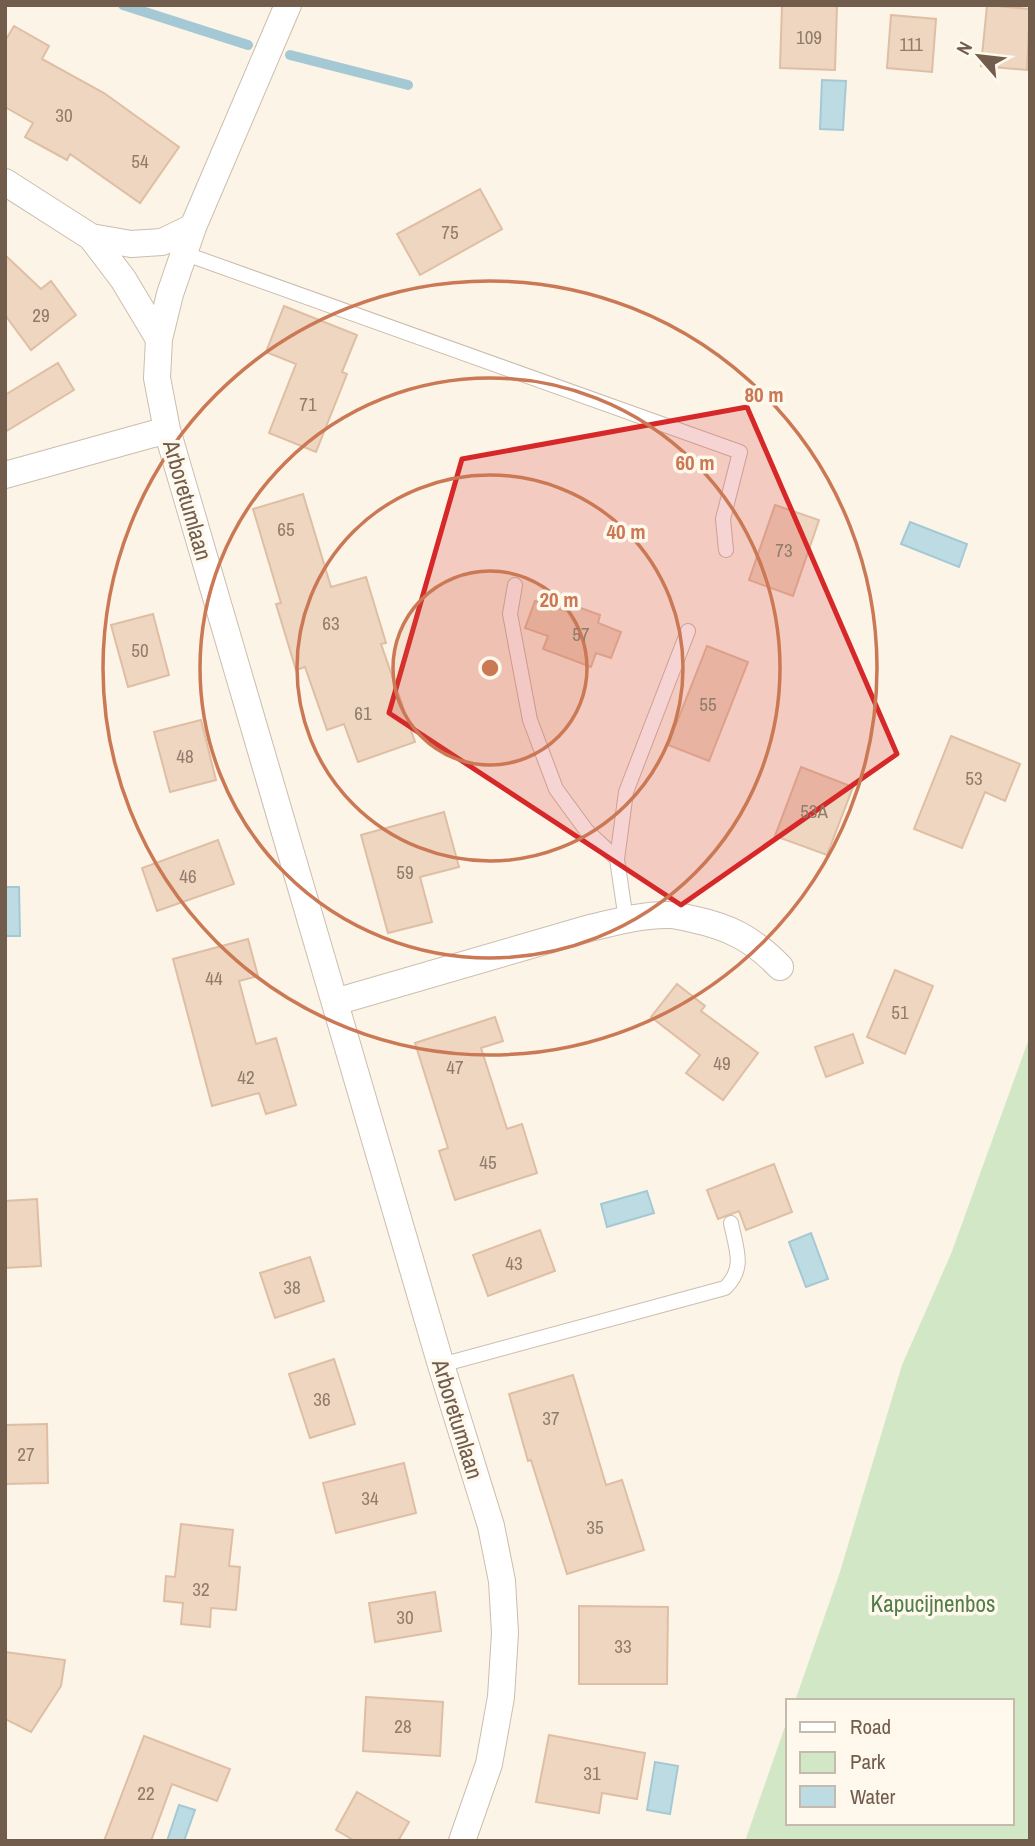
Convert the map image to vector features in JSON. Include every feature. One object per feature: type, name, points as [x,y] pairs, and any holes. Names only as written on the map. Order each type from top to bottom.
[{"type":"street","name":"Arboretumlaan","points":[[288,5],[183,253],[159,339],[157,378],[167,430],[441,1365],[491,1526],[502,1581],[504,1620],[501,1697],[489,1764],[462,1841]]},
{"type":"street","points":[[5,182],[91,237],[123,279],[159,339]]},
{"type":"street","points":[[91,237],[131,244],[162,242],[193,228]]},
{"type":"street","points":[[5,475],[167,430]]},
{"type":"street","points":[[335,1002],[590,928],[626,920],[671,915],[711,923],[740,933],[762,948],[780,967]]},
{"type":"lane","points":[[183,253],[740,452],[723,519],[726,550]]},
{"type":"lane","points":[[515,585],[510,614],[534,732],[556,789],[586,830],[617,859]]},
{"type":"lane","points":[[626,920],[617,859],[626,792],[688,631]]},
{"type":"lane","points":[[441,1365],[725,1288],[736,1278],[739,1264],[731,1223]]},
{"type":"highlighted area","points":[[747,407],[897,754],[681,905],[389,713],[462,459]]},
{"type":"green space","name":"Kapucijnenbos","points":[[1030,1036],[1030,1841],[745,1841],[786,1724],[786,1825],[1014,1825],[1014,1699],[796,1699],[839,1575],[902,1365],[951,1254]]},
{"type":"water","points":[[822,80],[846,81],[843,130],[820,129]]},
{"type":"water","points":[[910,522],[967,544],[959,567],[901,544]]},
{"type":"water","points":[[5,887],[19,887],[20,936],[5,936]]},
{"type":"water","points":[[647,1191],[654,1213],[607,1227],[601,1204]]},
{"type":"water","points":[[811,1233],[828,1279],[806,1287],[789,1242]]},
{"type":"water","points":[[655,1762],[678,1766],[670,1814],[647,1810]]},
{"type":"water","points":[[179,1805],[195,1810],[184,1841],[167,1841]]},
{"type":"building","points":[[782,5],[837,5],[835,70],[780,68]]},
{"type":"building","points":[[987,5],[1030,9],[1027,70],[981,66]]},
{"type":"building","points":[[891,15],[936,19],[932,72],[887,68]]},
{"type":"building","points":[[14,26],[49,46],[42,59],[104,93],[179,147],[140,203],[70,154],[67,160],[25,137],[33,123],[5,107],[5,41]]},
{"type":"building","points":[[480,189],[502,229],[420,275],[397,234]]},
{"type":"building","points":[[5,255],[41,289],[51,281],[76,315],[31,350],[5,315]]},
{"type":"building","points":[[284,306],[357,335],[342,372],[347,374],[316,452],[269,433],[296,364],[266,352]]},
{"type":"building","points":[[58,363],[74,390],[5,432],[5,395]]},
{"type":"building","points":[[303,494],[331,587],[366,577],[386,643],[381,644],[415,742],[358,762],[344,724],[327,730],[305,667],[296,670],[276,604],[281,603],[253,509]]},
{"type":"building","points":[[775,505],[819,520],[793,596],[749,580]]},
{"type":"building","points":[[535,601],[565,611],[567,603],[600,615],[598,623],[621,632],[611,658],[596,653],[591,667],[543,649],[548,636],[525,628]]},
{"type":"building","points":[[153,614],[169,675],[128,687],[111,625]]},
{"type":"building","points":[[707,646],[748,662],[709,761],[668,745]]},
{"type":"building","points":[[201,720],[216,780],[170,792],[154,732]]},
{"type":"building","points":[[951,736],[1020,764],[1005,801],[985,792],[962,848],[914,829]]},
{"type":"building","points":[[801,767],[853,787],[827,855],[775,836]]},
{"type":"building","points":[[444,812],[459,867],[420,877],[432,922],[388,933],[361,835]]},
{"type":"building","points":[[218,840],[234,884],[157,911],[142,868]]},
{"type":"building","points":[[248,939],[258,976],[239,981],[256,1044],[276,1038],[296,1105],[266,1114],[259,1093],[212,1106],[173,959]]},
{"type":"building","points":[[895,970],[933,986],[905,1054],[867,1037]]},
{"type":"building","points":[[677,984],[705,1006],[701,1011],[758,1053],[723,1100],[686,1073],[700,1055],[651,1017]]},
{"type":"building","points":[[495,1017],[503,1041],[481,1048],[507,1129],[522,1124],[537,1173],[455,1200],[439,1151],[448,1148],[415,1043]]},
{"type":"building","points":[[853,1034],[863,1063],[826,1077],[815,1047]]},
{"type":"building","points":[[774,1164],[792,1212],[746,1230],[739,1211],[718,1219],[707,1190]]},
{"type":"building","points":[[37,1199],[41,1266],[5,1268],[5,1201]]},
{"type":"building","points":[[540,1230],[555,1271],[488,1296],[473,1255]]},
{"type":"building","points":[[310,1257],[324,1301],[275,1318],[260,1273]]},
{"type":"building","points":[[334,1359],[355,1424],[310,1438],[289,1374]]},
{"type":"building","points":[[573,1375],[606,1485],[622,1480],[644,1550],[567,1574],[531,1460],[528,1461],[509,1394]]},
{"type":"building","points":[[47,1424],[48,1483],[5,1484],[5,1425]]},
{"type":"building","points":[[404,1463],[416,1513],[336,1533],[323,1483]]},
{"type":"building","points":[[181,1524],[233,1530],[229,1566],[240,1567],[236,1610],[211,1608],[210,1627],[181,1624],[183,1603],[164,1601],[166,1576],[175,1577]]},
{"type":"building","points":[[435,1592],[441,1631],[375,1642],[369,1603]]},
{"type":"building","points":[[579,1606],[668,1607],[667,1684],[579,1684]]},
{"type":"building","points":[[5,1652],[65,1660],[61,1686],[31,1732],[5,1719]]},
{"type":"building","points":[[366,1697],[443,1702],[440,1756],[363,1751]]},
{"type":"building","points":[[549,1735],[645,1753],[637,1799],[602,1793],[599,1813],[536,1802]]},
{"type":"building","points":[[144,1736],[230,1769],[217,1801],[172,1784],[151,1841],[104,1841]]},
{"type":"building","points":[[357,1792],[409,1822],[398,1841],[355,1841],[336,1830]]},
{"type":"waterway","points":[[123,5],[248,45]]},
{"type":"waterway","points":[[290,55],[408,85]]}]
